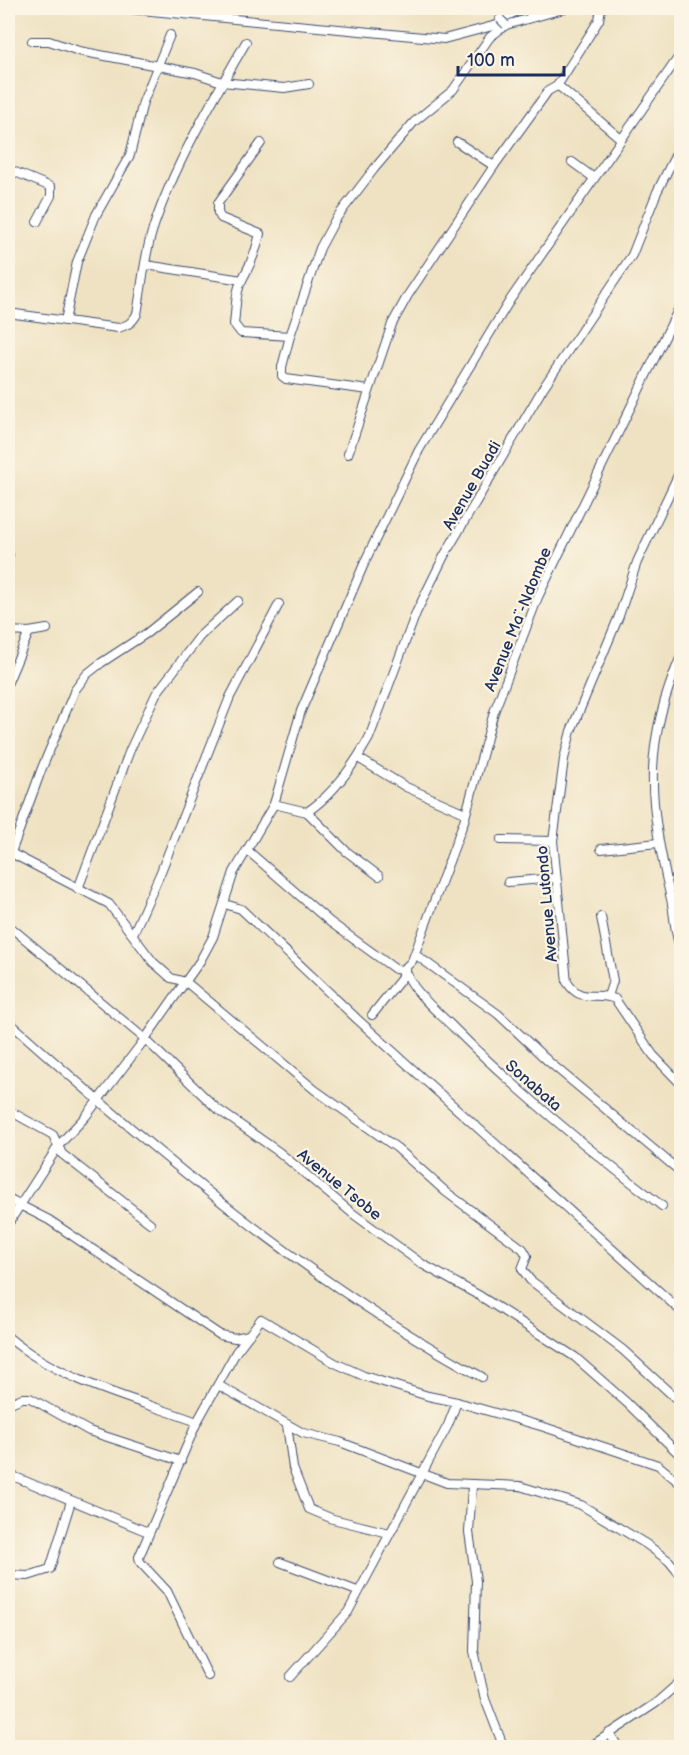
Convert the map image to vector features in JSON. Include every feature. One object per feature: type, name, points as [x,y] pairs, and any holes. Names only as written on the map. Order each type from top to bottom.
[{"type":"street","points":[[120,8],[444,39],[494,27],[545,8]]},
{"type":"street","points":[[369,390],[286,379],[281,372],[290,336],[320,248],[335,220],[414,122],[453,90],[485,42],[503,22],[524,8]]},
{"type":"street","points":[[503,22],[567,8]]},
{"type":"street","points":[[348,454],[397,314],[494,166],[548,91],[557,86],[599,20],[601,8]]},
{"type":"street","points":[[65,321],[77,262],[96,215],[130,155],[143,102],[170,35]]},
{"type":"street","points":[[32,41],[49,41],[79,51],[195,72],[222,82],[284,88],[309,84]]},
{"type":"street","points":[[8,313],[118,328],[129,325],[137,314],[152,233],[164,203],[222,82],[246,42]]},
{"type":"street","points":[[8,1224],[59,1145],[145,1039],[186,981],[213,937],[234,872],[274,804],[301,711],[367,557],[419,450],[510,300],[681,52]]},
{"type":"street","points":[[557,86],[621,139]]},
{"type":"street","points":[[457,141],[494,166]]},
{"type":"street","name":"Avenue Buadi","points":[[307,812],[324,799],[358,758],[369,738],[416,613],[444,556],[543,388],[632,255],[681,142]]},
{"type":"street","points":[[261,143],[218,203],[218,213],[221,218],[258,231],[260,234],[255,256],[242,280],[234,324],[238,331],[290,336]]},
{"type":"street","points":[[572,162],[594,178]]},
{"type":"street","points":[[8,169],[51,187],[51,196],[37,222]]},
{"type":"street","points":[[146,265],[242,280]]},
{"type":"street","name":"Avenue Ma¨-Ndombe","points":[[414,958],[465,813],[494,712],[538,597],[681,302]]},
{"type":"street","name":"Avenue Lutondo","points":[[608,996],[582,996],[573,992],[567,982],[554,878],[553,841],[559,790],[571,730],[619,616],[637,562],[681,467]]},
{"type":"street","points":[[198,592],[147,633],[87,674],[75,690],[42,768],[9,857],[78,889],[92,893],[109,904],[133,934],[141,949],[171,978],[186,981],[315,1090],[397,1148],[446,1192],[523,1249],[527,1256],[522,1269],[530,1280],[623,1350],[681,1404]]},
{"type":"street","points":[[78,889],[130,750],[156,694],[200,636],[238,601]]},
{"type":"street","points":[[133,934],[160,874],[230,697],[279,604]]},
{"type":"street","points":[[8,631],[29,632],[47,628]]},
{"type":"street","points":[[8,682],[29,632]]},
{"type":"street","points":[[681,654],[658,717],[653,755],[653,806],[658,843],[677,943],[681,952]]},
{"type":"street","points":[[358,758],[406,787],[465,813]]},
{"type":"street","points":[[274,804],[307,812],[346,851],[379,876]]},
{"type":"street","points":[[501,840],[553,841]]},
{"type":"street","points":[[601,849],[658,843]]},
{"type":"street","points":[[247,850],[330,922],[395,969],[404,969]]},
{"type":"street","points":[[508,882],[554,878]]},
{"type":"street","points":[[225,904],[241,909],[357,1019],[681,1312]]},
{"type":"street","points":[[602,917],[612,981],[608,996],[619,1003],[653,1054],[681,1085]]},
{"type":"street","name":"Avenue Tsobe","points":[[8,925],[145,1039],[216,1108],[279,1152],[388,1240],[422,1264],[480,1296],[575,1357],[627,1403],[681,1457]]},
{"type":"street","points":[[372,1015],[401,979],[404,969],[414,958],[498,1014],[548,1061],[681,1173]]},
{"type":"street","name":"Sonabata","points":[[404,969],[409,979],[439,1014],[502,1076],[591,1152],[662,1206]]},
{"type":"street","points":[[8,1021],[97,1101],[278,1247],[412,1336],[482,1377]]},
{"type":"street","points":[[8,1110],[53,1135],[62,1154],[150,1223]]},
{"type":"street","points":[[8,1199],[22,1204],[49,1220],[225,1337],[236,1352]]},
{"type":"street","points":[[208,1676],[167,1592],[140,1562],[140,1551],[197,1422],[236,1352],[263,1319],[335,1363],[364,1376],[434,1398],[457,1402],[544,1427],[658,1465],[681,1485]]},
{"type":"street","points":[[225,1337],[249,1335]]},
{"type":"street","points":[[8,1337],[21,1348],[66,1375],[197,1422]]},
{"type":"street","points":[[218,1385],[303,1433],[340,1442],[447,1483],[472,1486],[520,1486],[581,1505],[646,1544],[669,1561],[681,1577]]},
{"type":"street","points":[[8,1404],[22,1398],[30,1398],[89,1431],[181,1461]]},
{"type":"street","points":[[290,1677],[339,1623],[352,1604],[420,1473],[448,1425],[457,1402]]},
{"type":"street","points":[[287,1425],[293,1468],[309,1509],[333,1519],[389,1533]]},
{"type":"street","points":[[8,1474],[47,1488],[71,1501],[148,1532]]},
{"type":"street","points":[[472,1486],[469,1532],[476,1581],[474,1651],[488,1710],[504,1748]]},
{"type":"street","points":[[8,1575],[28,1576],[50,1569],[71,1501]]},
{"type":"street","points":[[280,1562],[357,1591]]},
{"type":"street","points":[[588,1748],[656,1703],[681,1680]]},
{"type":"street","points":[[609,1733],[619,1748]]}]
